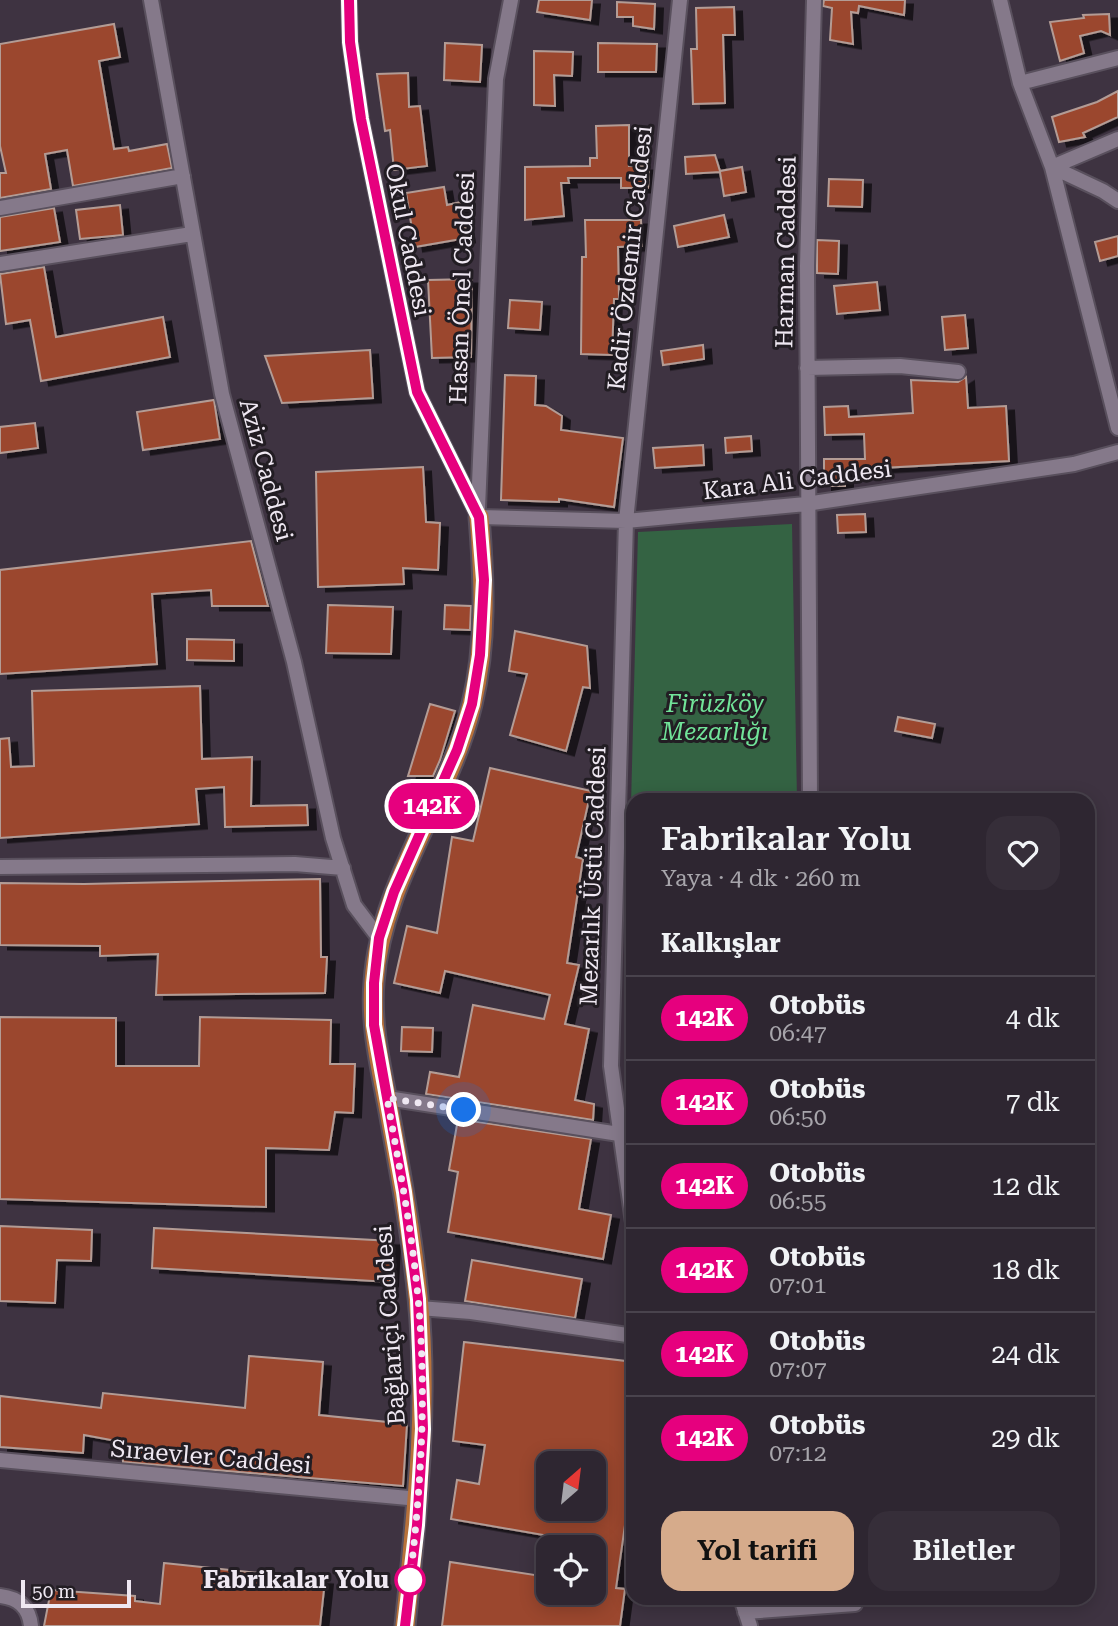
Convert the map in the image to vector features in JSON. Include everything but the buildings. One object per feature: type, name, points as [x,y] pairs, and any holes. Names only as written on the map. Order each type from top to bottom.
[{"type":"main road","name":"Hasan Önel Caddesi","points":[[379,938],[394,892],[457,750],[472,704],[480,655],[484,580],[479,517]]},
{"type":"main road","name":"Bağlariçi Caddesi","points":[[379,938],[374,983],[374,1025],[404,1192],[419,1308],[423,1429],[419,1499],[405,1626]]},
{"type":"street","name":"Aziz Caddesi","points":[[151,0],[222,394],[294,662],[343,869],[354,905],[379,938]]},
{"type":"street","name":"Okul Caddesi","points":[[349,0],[350,42],[361,119],[417,392],[479,517]]},
{"type":"street","name":"Hasan Önel Caddesi","points":[[479,517],[477,491],[496,79],[511,0]]},
{"type":"street","name":"Kadir Özdemir Caddesi","points":[[626,521],[680,0]]},
{"type":"street","name":"Harman Caddesi","points":[[810,793],[806,504],[814,0]]},
{"type":"street","points":[[1000,0],[1020,83],[1052,167],[1118,428]]},
{"type":"street","points":[[1020,83],[1118,58]]},
{"type":"street","points":[[1052,167],[1118,139]]},
{"type":"street","points":[[1052,167],[1118,201]]},
{"type":"street","points":[[0,208],[183,176]]},
{"type":"street","points":[[0,264],[192,234]]},
{"type":"street","points":[[807,368],[900,366],[958,372]]},
{"type":"street","name":"Kara Ali Caddesi","points":[[479,517],[626,521],[806,504],[1074,464],[1118,452]]},
{"type":"street","name":"Mezarlık Üstü Caddesi","points":[[626,521],[611,1066],[626,1179]]},
{"type":"street","points":[[0,867],[295,864],[343,869]]},
{"type":"street","points":[[387,1098],[619,1134]]},
{"type":"street","points":[[419,1308],[471,1312],[626,1335]]},
{"type":"street","name":"Sıraevler Caddesi","points":[[0,1461],[419,1499]]},
{"type":"street","points":[[0,1596],[15,1598],[20,1602],[27,1611],[31,1626]]},
{"type":"street","points":[[745,1612],[841,1605]]},
{"type":"green space","name":"Firüzköy Mezarlığı","points":[[792,524],[797,793],[631,793],[638,532]]},
{"type":"green space","name":"Firüzköy Mezarlığı","points":[[626,999],[626,1077],[624,1077]]},
{"type":"bus line","name":"142K","points":[[349,0],[350,42],[361,119],[417,392],[479,517],[484,580],[480,655],[472,704],[457,750],[394,892],[379,938],[374,983],[374,1025],[404,1192],[418,1299],[423,1429],[417,1525],[405,1626]]},
{"type":"place","name":"Fabrikalar Yolu","points":[[410,1580]]},
{"type":"route","points":[[410,1580],[417,1525],[423,1429],[418,1299],[404,1192],[387,1098],[464,1110]]}]
